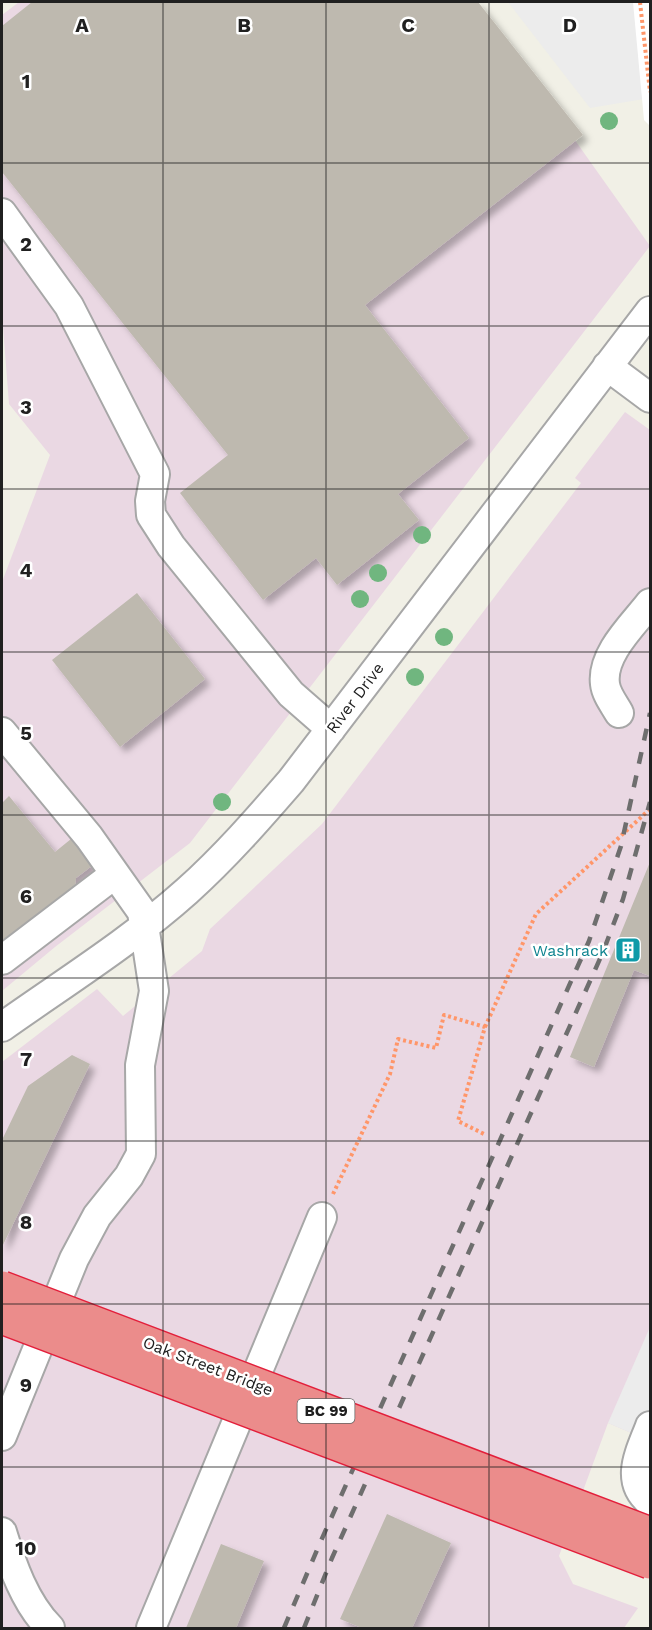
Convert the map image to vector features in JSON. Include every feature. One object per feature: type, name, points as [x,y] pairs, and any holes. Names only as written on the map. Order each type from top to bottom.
[{"type":"highway","name":"Oak Street Bridge","points":[[2,1288],[651,1534]]},
{"type":"highway","name":"Oak Street Bridge","points":[[2,1317],[651,1562]]},
{"type":"street","points":[[2,213],[69,306],[155,474],[150,501],[151,515],[171,546],[291,694],[331,729]]},
{"type":"street","name":"River Drive","points":[[2,1027],[145,926],[187,891],[250,829],[331,729],[651,311]]},
{"type":"street","points":[[608,366],[651,398]]},
{"type":"street","points":[[619,713],[605,684],[607,665],[616,648],[651,603]]},
{"type":"street","points":[[2,732],[89,837],[142,912],[154,991],[140,1065],[141,1154],[129,1176],[97,1216],[78,1251],[2,1436]]},
{"type":"street","points":[[2,960],[115,874]]},
{"type":"street","points":[[151,1629],[322,1217]]},
{"type":"street","points":[[651,1426],[634,1474],[638,1488],[651,1502]]},
{"type":"street","points":[[2,1532],[18,1577],[31,1603],[50,1629]]},
{"type":"path","points":[[640,2],[651,93]]},
{"type":"path","points":[[486,1135],[458,1121],[484,1026],[536,914],[651,809]]},
{"type":"path","points":[[322,1217],[390,1074],[398,1039],[436,1048],[444,1015],[484,1026]]},
{"type":"shaded area","points":[[19,2],[477,2],[650,246],[190,843],[2,991],[2,582],[50,455],[9,404],[2,314],[2,15]]},
{"type":"shaded area","points":[[508,2],[650,2],[650,98],[590,108]]},
{"type":"shaded area","points":[[625,412],[650,430],[650,1441],[608,1423],[559,1556],[573,1584],[638,1608],[624,1628],[2,1628],[2,1062],[97,989],[123,1016],[202,951],[210,929],[322,824],[581,483],[575,478]]},
{"type":"shaded area","points":[[650,1327],[650,1441],[608,1423]]},
{"type":"pier","points":[[633,2],[650,2],[650,126],[644,120]]},
{"type":"building","points":[[32,2],[478,2],[583,135],[365,305],[469,438],[398,494],[419,520],[337,585],[316,558],[263,600],[180,493],[228,455],[2,172],[2,26]]},
{"type":"building","points":[[137,593],[205,679],[120,747],[52,660]]},
{"type":"building","points":[[9,796],[55,852],[71,839],[93,865],[76,878],[75,890],[2,951],[2,803]]},
{"type":"building","name":"Washrack","points":[[650,862],[650,976],[634,970],[594,1067],[570,1057]]},
{"type":"building","points":[[72,1055],[90,1064],[2,1247],[2,1140],[28,1086]]},
{"type":"building","points":[[387,1514],[451,1543],[412,1628],[362,1628],[340,1619]]},
{"type":"building","points":[[221,1544],[264,1561],[236,1628],[186,1628]]},
{"type":"railway","points":[[284,1628],[589,941],[621,846],[650,713]]},
{"type":"railway","points":[[304,1628],[332,1558],[603,952],[623,899],[650,802]]},
{"type":"place","name":"Washrack","points":[[628,950]]}]
